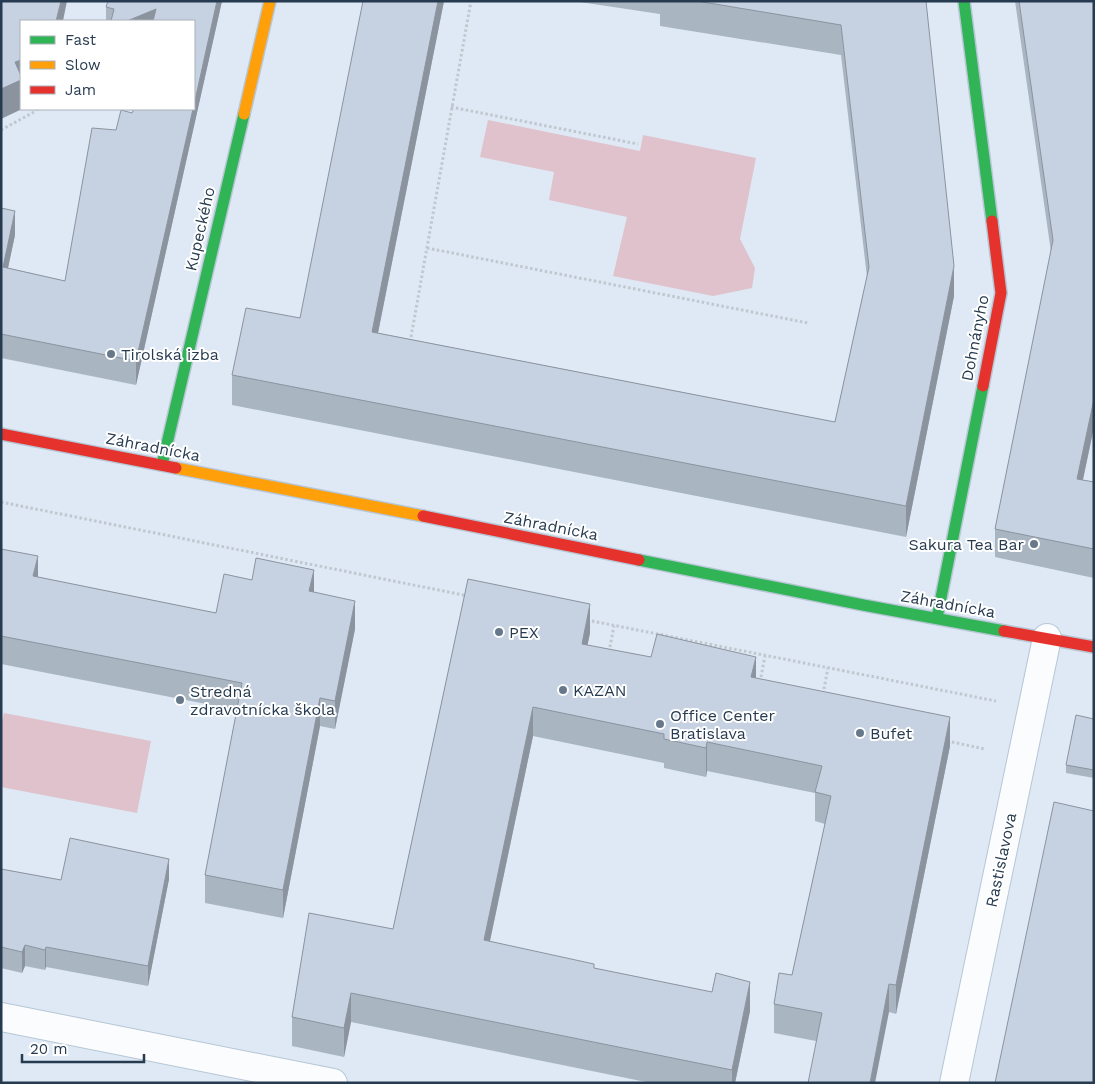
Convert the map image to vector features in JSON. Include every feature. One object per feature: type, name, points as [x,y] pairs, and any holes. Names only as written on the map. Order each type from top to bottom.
[{"type":"street","name":"Kupeckého","points":[[162,465],[270,1]]},
{"type":"street","name":"Dohnányho","points":[[937,618],[1000,293],[964,1]]},
{"type":"street","name":"Záhradnícka","points":[[1,434],[863,605],[1094,647]]},
{"type":"street","name":"Rastislavova","points":[[954,1083],[1047,638]]},
{"type":"street","points":[[1,1017],[333,1083]]},
{"type":"path","points":[[411,337],[471,1]]},
{"type":"path","points":[[451,107],[638,144]]},
{"type":"path","points":[[1,130],[36,110]]},
{"type":"path","points":[[427,248],[808,323]]},
{"type":"path","points":[[1,502],[475,598]]},
{"type":"path","points":[[289,569],[291,561]]},
{"type":"path","points":[[587,620],[996,701]]},
{"type":"path","points":[[608,658],[614,626]]},
{"type":"path","points":[[657,643],[659,634]]},
{"type":"path","points":[[708,652],[710,644]]},
{"type":"path","points":[[759,689],[765,656]]},
{"type":"path","points":[[823,695],[828,668]]},
{"type":"path","points":[[940,739],[985,749]]},
{"type":"shaded area","points":[[488,120],[640,151],[643,135],[756,158],[740,239],[755,268],[752,288],[713,296],[613,276],[627,217],[549,200],[554,172],[480,157]]},
{"type":"shaded area","points":[[4,713],[151,741],[137,813],[1,787],[1,726]]},
{"type":"building","points":[[1,1],[61,1],[56,20],[20,20],[20,60],[15,62],[20,74],[20,80],[1,89]]},
{"type":"building","points":[[108,1],[217,1],[195,100],[195,20],[153,20],[156,9],[129,20],[111,20],[114,9],[106,7]]},
{"type":"building","points":[[363,1],[438,1],[372,332],[835,422],[869,267],[841,25],[697,1],[926,1],[954,266],[906,506],[232,375],[246,308],[300,318]]},
{"type":"building","points":[[1019,1],[1094,1],[1094,399],[1077,479],[1094,482],[1094,549],[995,529],[1053,240]]},
{"type":"building","points":[[121,110],[132,113],[134,110],[193,110],[136,361],[1,334],[1,208],[15,211],[3,267],[65,281],[92,128],[116,130]]},
{"type":"building","points":[[1,549],[38,556],[33,576],[216,613],[224,574],[252,580],[256,558],[314,570],[309,591],[355,601],[335,701],[320,698],[283,890],[205,875],[242,683],[1,636]]},
{"type":"building","points":[[468,579],[590,604],[582,644],[651,657],[657,634],[756,657],[751,677],[950,717],[896,985],[889,984],[870,1083],[808,1083],[822,1013],[774,1004],[779,973],[792,975],[831,796],[815,792],[822,766],[707,742],[706,748],[664,739],[664,734],[533,707],[484,940],[594,964],[594,968],[712,992],[716,973],[750,982],[732,1070],[351,993],[344,1028],[292,1017],[309,913],[393,929]]},
{"type":"building","points":[[1076,715],[1094,719],[1094,770],[1066,765]]},
{"type":"building","points":[[1054,802],[1094,811],[1094,1083],[995,1083]]},
{"type":"building","points":[[70,838],[169,859],[148,966],[46,947],[45,950],[25,945],[22,952],[1,947],[1,869],[61,880]]},
{"type":"traffic: fast","points":[[964,1],[992,221]]},
{"type":"traffic: fast","points":[[162,465],[244,114]]},
{"type":"traffic: fast","points":[[937,618],[983,386]]},
{"type":"traffic: fast","points":[[639,560],[1004,631]]},
{"type":"traffic: slow","points":[[244,114],[270,1]]},
{"type":"traffic: slow","points":[[176,468],[423,516]]},
{"type":"traffic: jam","points":[[983,386],[1001,293],[992,221]]},
{"type":"traffic: jam","points":[[1,434],[176,468]]},
{"type":"traffic: jam","points":[[423,516],[639,560]]},
{"type":"traffic: jam","points":[[1004,631],[1094,647]]},
{"type":"place","name":"Tirolská izba","points":[[111,354]]},
{"type":"place","name":"Sakura Tea Bar","points":[[1034,544]]},
{"type":"place","name":"PEX","points":[[499,632]]},
{"type":"place","name":"KAZAN","points":[[563,690]]},
{"type":"place","name":"Stredná zdravotnícka škola","points":[[180,700]]},
{"type":"place","name":"Office Center Bratislava","points":[[660,724]]},
{"type":"place","name":"Bufet","points":[[860,733]]}]
